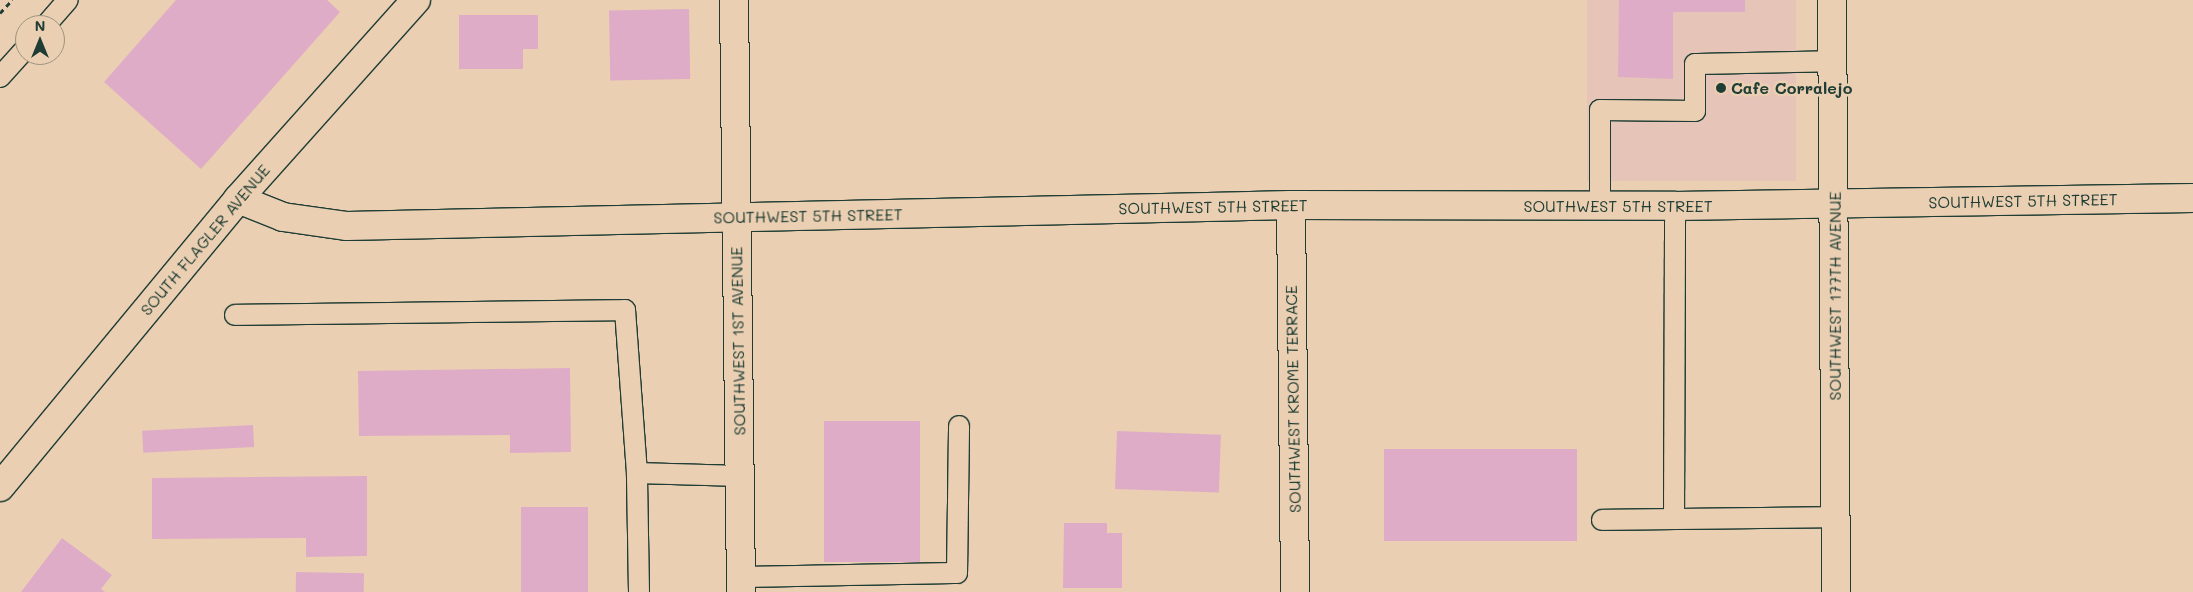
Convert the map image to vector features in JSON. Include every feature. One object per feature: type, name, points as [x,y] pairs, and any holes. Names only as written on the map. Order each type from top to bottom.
[{"type":"street","name":"SOUTH FLAGLER AVENUE","points":[[0,486],[238,199],[416,0]]},
{"type":"street","name":"SOUTHWEST 1ST AVENUE","points":[[734,0],[741,584]]},
{"type":"street","name":"SOUTHWEST 177TH AVENUE","points":[[1832,0],[1835,204],[1836,592]]},
{"type":"street","name":"SOUTHWEST 5TH STREET","points":[[238,199],[283,217],[347,226],[1291,205],[1675,206],[2193,198]]},
{"type":"street","name":"SOUTHWEST KROME TERRACE","points":[[1291,205],[1295,592]]},
{"type":"lane","points":[[55,15],[68,0]]},
{"type":"lane","points":[[0,77],[15,60]]},
{"type":"lane","points":[[1600,206],[1600,110],[1695,111],[1695,64],[1833,61]]},
{"type":"lane","points":[[1674,518],[1675,206]]},
{"type":"lane","points":[[235,315],[625,310],[637,472],[639,592]]},
{"type":"lane","points":[[741,584],[957,573],[960,426]]},
{"type":"lane","points":[[637,472],[740,476]]},
{"type":"lane","points":[[1602,520],[1836,517]]},
{"type":"path","points":[[0,13],[12,0]]},
{"type":"shaded area","points":[[1587,0],[1796,0],[1796,181],[1587,181]]},
{"type":"building","points":[[176,0],[327,0],[340,12],[201,169],[104,82]]},
{"type":"building","points":[[1619,0],[1745,0],[1745,12],[1673,12],[1673,79],[1618,77]]},
{"type":"building","points":[[689,9],[690,79],[610,80],[609,10]]},
{"type":"building","points":[[459,15],[538,15],[538,49],[523,49],[523,69],[459,69]]},
{"type":"building","points":[[570,368],[571,452],[510,453],[510,435],[359,436],[358,371]]},
{"type":"building","points":[[824,421],[920,421],[920,562],[824,562]]},
{"type":"building","points":[[253,425],[254,447],[143,453],[142,431]]},
{"type":"building","points":[[1117,431],[1221,435],[1219,493],[1115,489]]},
{"type":"building","points":[[1384,449],[1577,449],[1577,541],[1384,541]]},
{"type":"building","points":[[367,476],[367,556],[306,557],[306,538],[152,539],[152,478]]},
{"type":"building","points":[[521,507],[588,507],[588,592],[521,592]]},
{"type":"building","points":[[1064,523],[1107,523],[1107,533],[1122,533],[1122,588],[1063,588]]},
{"type":"building","points":[[62,538],[112,575],[101,589],[105,592],[21,592]]},
{"type":"building","points":[[296,572],[364,573],[364,592],[296,592]]},
{"type":"place","name":"Cafe Corralejo","points":[[1721,88]]}]
